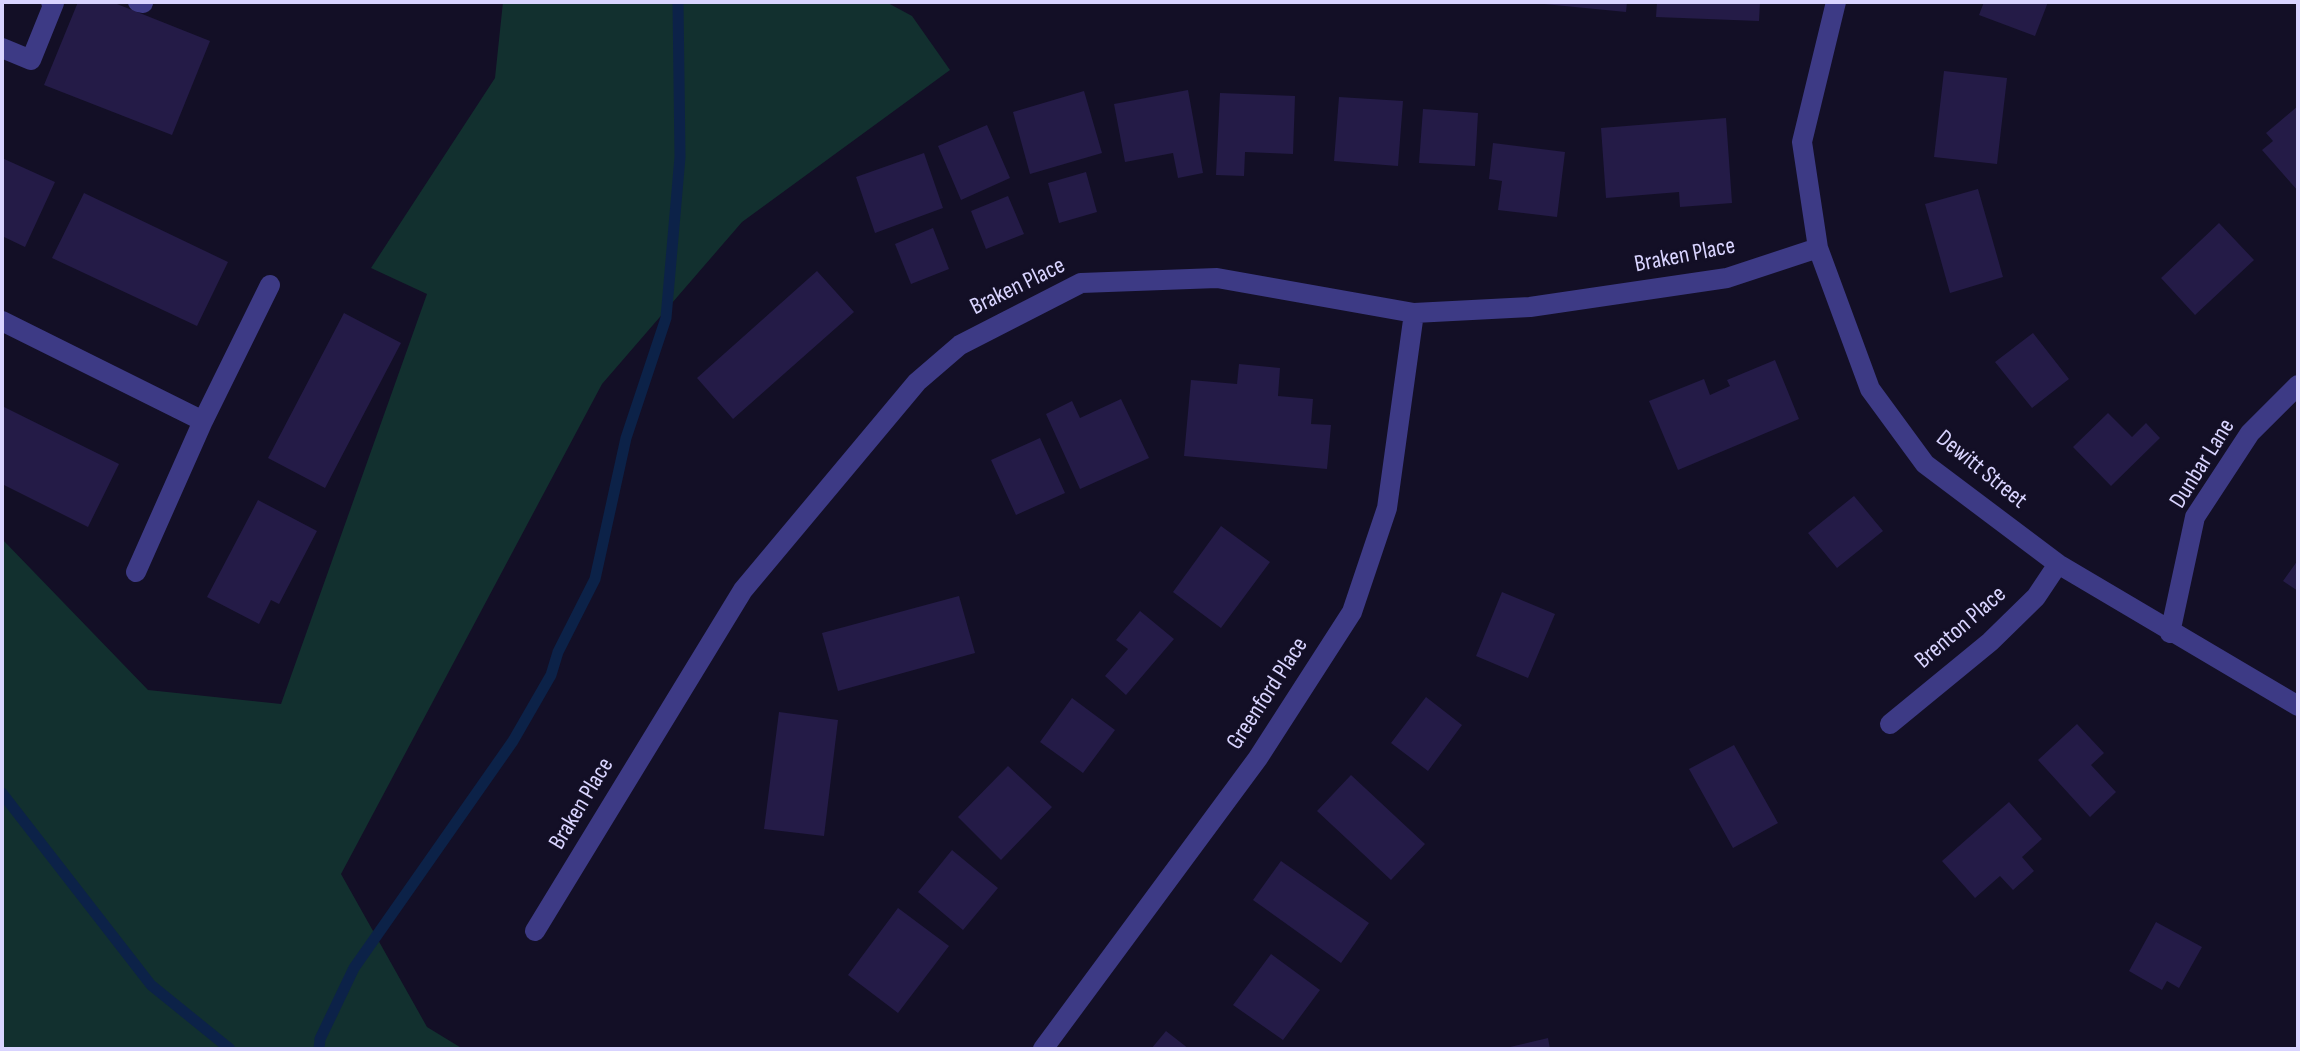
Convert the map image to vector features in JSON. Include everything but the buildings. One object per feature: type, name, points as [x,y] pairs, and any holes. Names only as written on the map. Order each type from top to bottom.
[{"type":"street","points":[[2,48],[31,60],[54,2]]},
{"type":"street","name":"Dewitt Street","points":[[1836,2],[1802,142],[1818,248],[1870,389],[1925,464],[2058,564],[2298,706]]},
{"type":"street","name":"Braken Place","points":[[535,931],[743,590],[917,382],[960,345],[1081,283],[1217,278],[1414,313],[1530,307],[1727,278],[1818,248]]},
{"type":"street","points":[[136,572],[203,421],[270,285]]},
{"type":"street","name":"Greenford Place","points":[[1043,1049],[1258,758],[1352,612],[1387,508],[1414,313]]},
{"type":"street","points":[[2,321],[203,421]]},
{"type":"street","name":"Dunbar Lane","points":[[2170,633],[2195,517],[2250,433],[2298,385]]},
{"type":"street","name":"Brenton Place","points":[[1890,724],[1990,642],[2036,597],[2058,564]]},
{"type":"green space","points":[[503,2],[886,2],[912,16],[950,70],[742,222],[602,384],[341,874],[427,1027],[463,1049],[2,1049],[2,539],[148,690],[281,704],[427,294],[371,268],[495,78]]},
{"type":"waterway","points":[[319,1049],[320,1039],[354,968],[513,741],[551,675],[558,652],[595,579],[626,438],[666,318],[680,157],[678,2]]},
{"type":"waterway","points":[[2,793],[151,985],[230,1049]]}]
